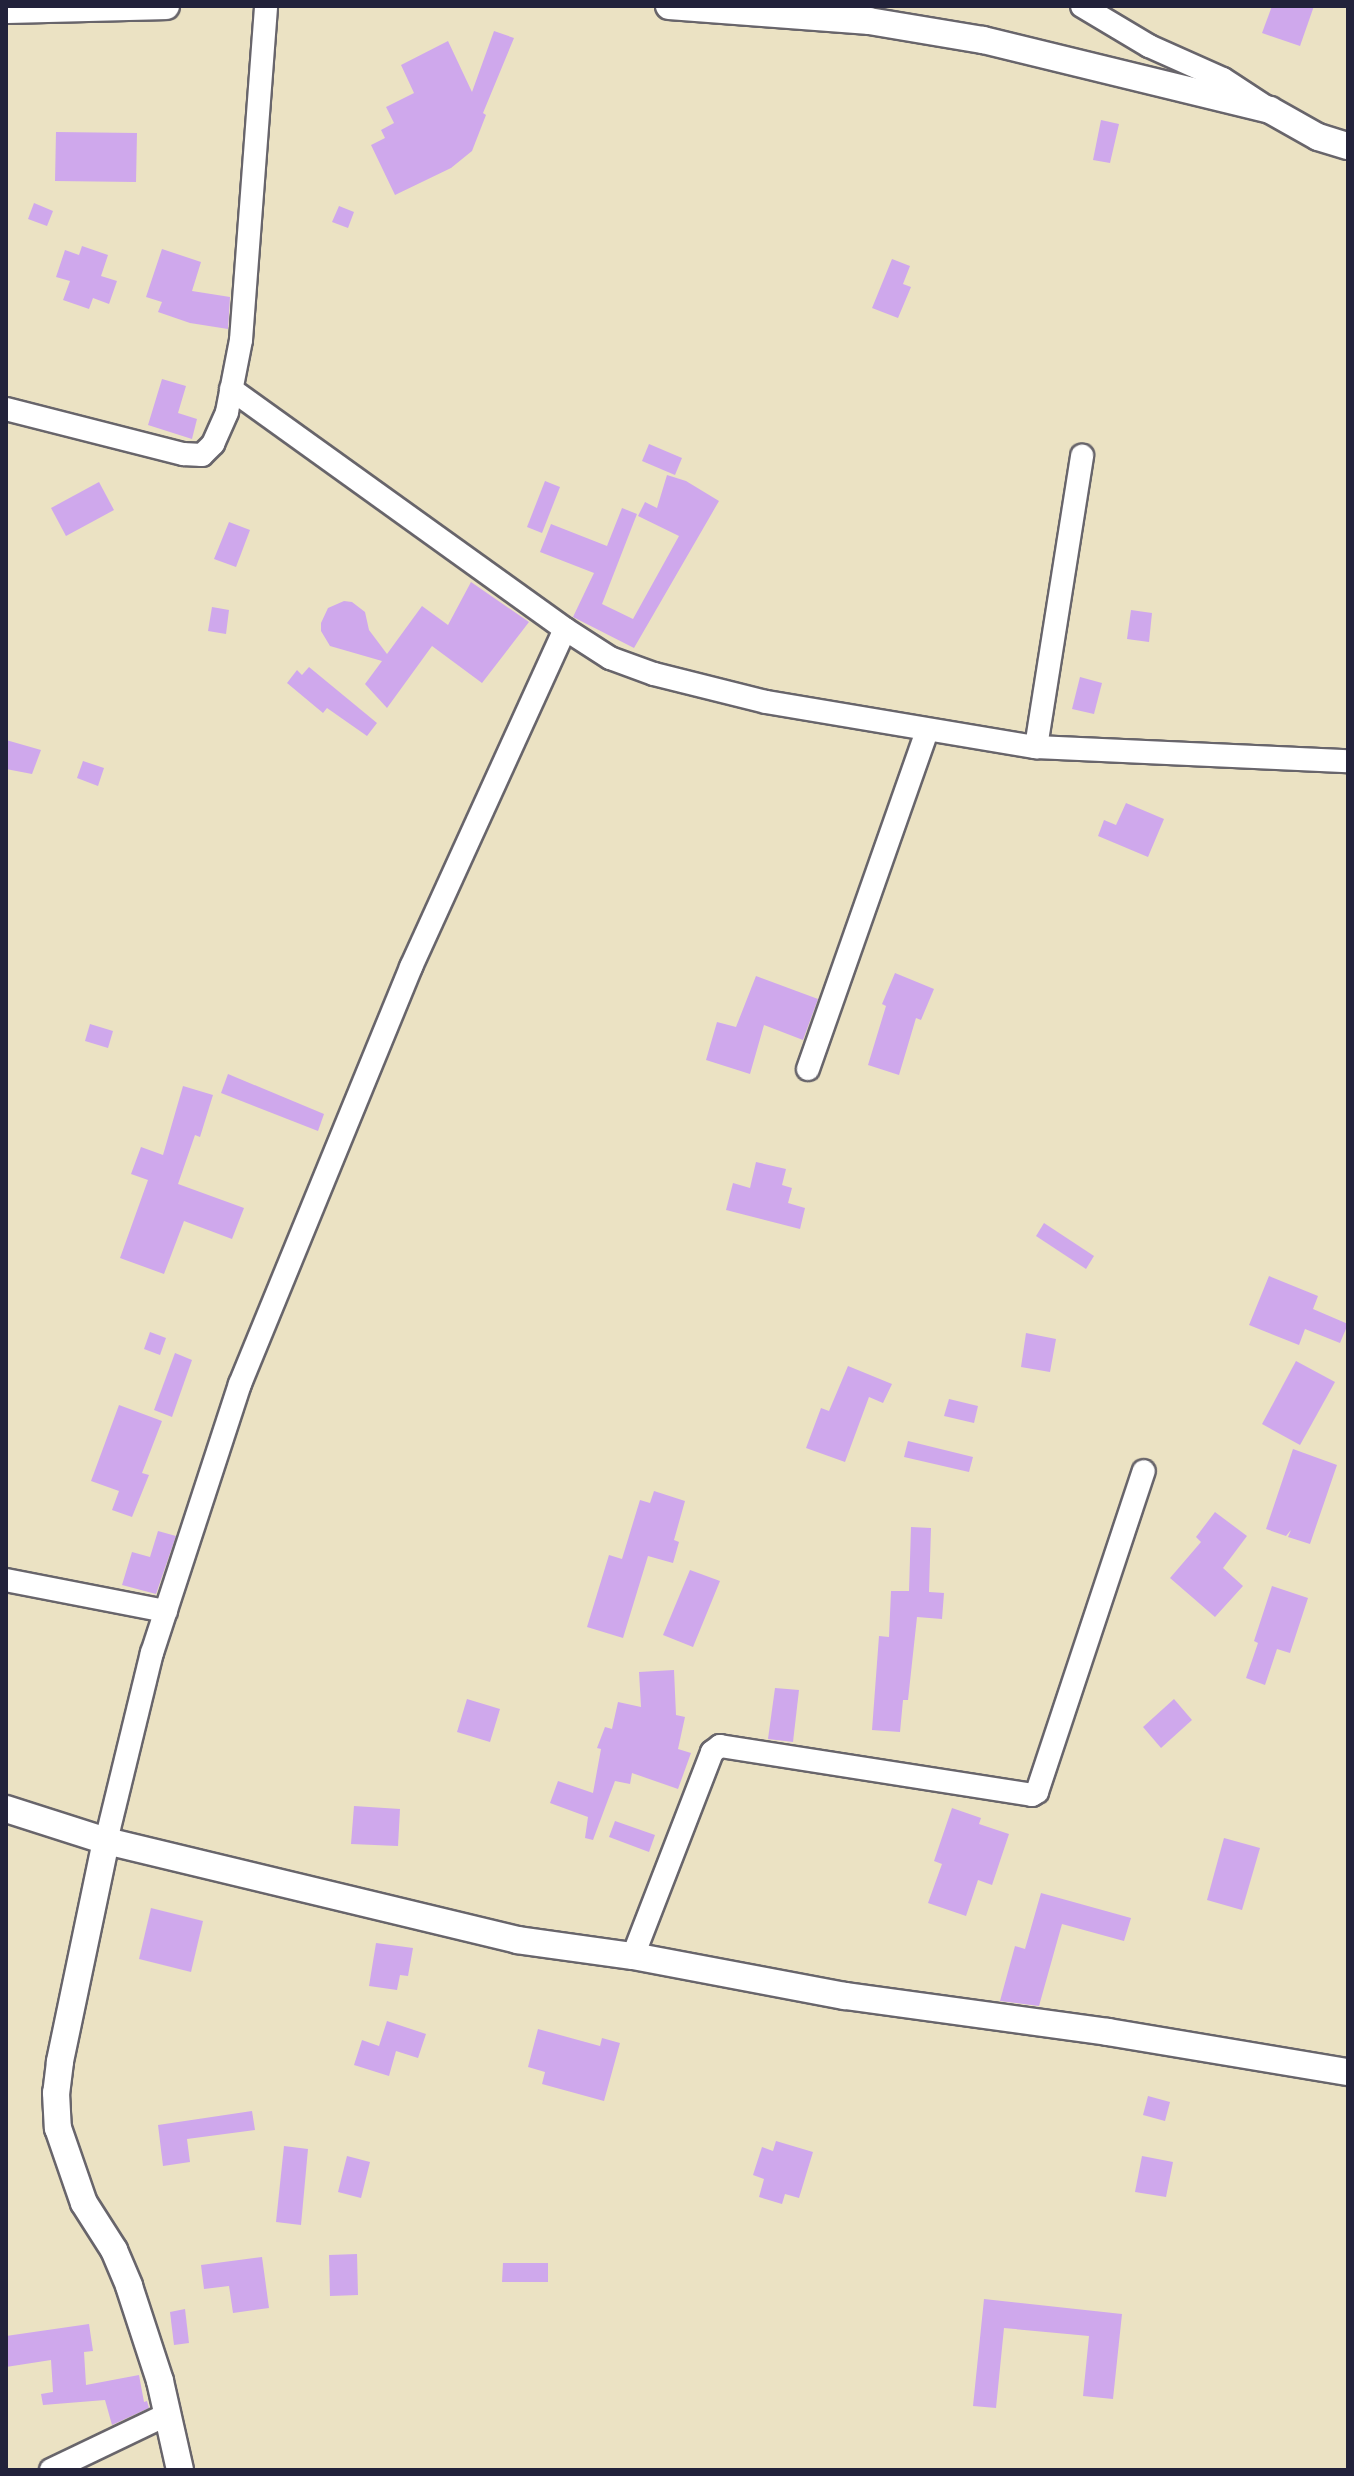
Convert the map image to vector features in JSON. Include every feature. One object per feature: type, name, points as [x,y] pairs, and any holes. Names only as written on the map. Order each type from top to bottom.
[{"type":"street","points":[[6,10],[155,6]]},
{"type":"street","points":[[6,409],[183,454],[202,455],[213,444],[231,389],[241,340],[266,6]]},
{"type":"street","points":[[669,6],[869,21],[983,40],[1270,110]]},
{"type":"street","points":[[1082,6],[1149,46],[1223,79],[1318,137],[1348,146]]},
{"type":"street","points":[[231,389],[565,629],[610,658],[654,674],[766,702],[1036,747],[1348,761]]},
{"type":"street","points":[[1036,747],[1082,456]]},
{"type":"street","points":[[180,2470],[168,2414],[129,2286],[114,2250],[84,2203],[58,2128],[56,2093],[60,2062],[106,1841],[166,1611],[240,1384],[411,967],[565,629]]},
{"type":"street","points":[[808,1069],[927,731]]},
{"type":"street","points":[[633,1956],[712,1752],[720,1746],[1032,1795],[1037,1792],[1144,1471]]},
{"type":"street","points":[[6,1580],[166,1611]]},
{"type":"street","points":[[6,1809],[106,1841],[517,1940],[633,1956],[845,1996],[1108,2032],[1348,2072]]},
{"type":"street","points":[[51,2470],[168,2414]]},
{"type":"building","points":[[1272,6],[1314,6],[1300,46],[1262,33]]},
{"type":"building","points":[[494,31],[514,38],[483,113],[486,115],[472,151],[451,168],[395,195],[371,145],[385,138],[381,130],[394,123],[386,107],[414,93],[401,65],[448,41],[472,92]]},
{"type":"building","points":[[1101,120],[1119,124],[1110,163],[1093,160]]},
{"type":"building","points":[[56,132],[137,133],[136,182],[55,181]]},
{"type":"building","points":[[34,203],[53,211],[47,226],[28,219]]},
{"type":"building","points":[[339,206],[354,212],[348,228],[332,222]]},
{"type":"building","points":[[82,246],[108,255],[101,276],[117,281],[109,304],[93,298],[89,309],[63,300],[70,281],[56,277],[65,250],[79,255]]},
{"type":"building","points":[[162,249],[201,262],[192,291],[230,297],[228,329],[190,323],[158,312],[162,302],[146,297]]},
{"type":"building","points":[[892,259],[910,266],[903,284],[911,287],[898,318],[872,308]]},
{"type":"building","points":[[162,379],[186,386],[178,413],[197,419],[192,439],[148,425]]},
{"type":"building","points":[[649,444],[682,458],[675,475],[642,461]]},
{"type":"building","points":[[667,475],[686,481],[719,501],[634,648],[573,617],[594,573],[540,552],[551,524],[607,546],[622,508],[637,514],[602,604],[633,619],[679,536],[638,516],[645,502],[657,508]]},
{"type":"building","points":[[545,481],[560,487],[542,533],[527,527]]},
{"type":"building","points":[[99,482],[114,510],[66,536],[51,508]]},
{"type":"building","points":[[229,522],[250,530],[236,567],[214,559]]},
{"type":"building","points":[[471,582],[529,622],[482,683],[432,646],[387,708],[365,684],[382,661],[330,646],[321,631],[328,608],[344,601],[352,602],[365,612],[369,630],[387,654],[422,606],[448,625]]},
{"type":"building","points":[[212,607],[229,610],[226,634],[208,631]]},
{"type":"building","points":[[1131,610],[1152,613],[1149,642],[1127,639]]},
{"type":"building","points":[[309,667],[377,723],[367,736],[327,708],[323,713],[287,683],[297,670],[302,675]]},
{"type":"building","points":[[1080,677],[1102,683],[1094,714],[1072,709]]},
{"type":"building","points":[[6,740],[41,750],[32,774],[6,769]]},
{"type":"building","points":[[83,761],[104,768],[98,786],[77,778]]},
{"type":"building","points":[[1126,803],[1164,819],[1148,857],[1098,836],[1104,820],[1116,825]]},
{"type":"building","points":[[895,973],[934,989],[921,1020],[916,1018],[899,1075],[868,1065],[886,1006],[882,1004]]},
{"type":"building","points":[[756,976],[818,999],[803,1040],[764,1025],[750,1074],[706,1060],[717,1022],[736,1027]]},
{"type":"building","points":[[90,1024],[113,1031],[108,1048],[85,1041]]},
{"type":"building","points":[[228,1074],[324,1114],[318,1131],[221,1093]]},
{"type":"building","points":[[183,1086],[213,1095],[200,1137],[195,1135],[178,1184],[244,1208],[232,1239],[184,1221],[164,1274],[120,1258],[148,1180],[131,1174],[141,1147],[163,1155]]},
{"type":"building","points":[[756,1162],[786,1169],[782,1185],[792,1188],[788,1203],[805,1208],[800,1229],[726,1210],[733,1183],[750,1188]]},
{"type":"building","points":[[1044,1223],[1094,1256],[1086,1269],[1036,1236]]},
{"type":"building","points":[[1269,1276],[1318,1296],[1313,1309],[1348,1324],[1340,1343],[1305,1329],[1299,1345],[1249,1325]]},
{"type":"building","points":[[150,1332],[166,1338],[160,1355],[144,1349]]},
{"type":"building","points":[[1026,1333],[1056,1339],[1050,1372],[1021,1367]]},
{"type":"building","points":[[175,1353],[192,1360],[172,1417],[154,1410]]},
{"type":"building","points":[[1296,1361],[1335,1382],[1300,1445],[1262,1424]]},
{"type":"building","points":[[848,1366],[892,1384],[883,1403],[869,1397],[845,1462],[806,1448],[821,1408],[829,1411]]},
{"type":"building","points":[[949,1399],[978,1406],[974,1423],[944,1416]]},
{"type":"building","points":[[119,1405],[162,1421],[142,1473],[149,1475],[132,1517],[112,1510],[119,1491],[91,1481]]},
{"type":"building","points":[[908,1441],[973,1457],[969,1472],[904,1457]]},
{"type":"building","points":[[1293,1449],[1337,1465],[1310,1544],[1288,1537],[1291,1530],[1286,1536],[1266,1529]]},
{"type":"building","points":[[654,1491],[685,1501],[674,1540],[679,1542],[673,1563],[648,1556],[623,1638],[587,1627],[609,1555],[622,1559],[640,1500],[650,1503]]},
{"type":"building","points":[[1215,1512],[1247,1536],[1223,1568],[1243,1586],[1215,1617],[1170,1578],[1201,1542],[1196,1537]]},
{"type":"building","points":[[911,1527],[931,1528],[929,1592],[944,1593],[942,1619],[917,1617],[908,1700],[903,1700],[900,1732],[872,1730],[879,1636],[889,1637],[891,1591],[909,1591]]},
{"type":"building","points":[[158,1531],[176,1536],[156,1594],[122,1585],[132,1552],[150,1557]]},
{"type":"building","points":[[690,1570],[720,1581],[693,1647],[663,1635]]},
{"type":"building","points":[[1272,1586],[1308,1598],[1290,1653],[1277,1649],[1265,1685],[1246,1678]]},
{"type":"building","points":[[674,1670],[676,1715],[685,1717],[678,1749],[691,1753],[678,1789],[632,1773],[630,1784],[615,1781],[593,1840],[585,1838],[588,1817],[550,1803],[558,1781],[593,1793],[601,1749],[597,1748],[605,1727],[612,1729],[618,1702],[641,1707],[639,1672]]},
{"type":"building","points":[[775,1688],[799,1690],[793,1742],[768,1739]]},
{"type":"building","points":[[467,1699],[500,1709],[490,1742],[457,1732]]},
{"type":"building","points":[[1174,1699],[1192,1720],[1161,1748],[1143,1727]]},
{"type":"building","points":[[354,1806],[400,1809],[398,1846],[351,1844]]},
{"type":"building","points":[[952,1808],[981,1818],[979,1824],[1009,1834],[992,1885],[978,1880],[966,1916],[928,1903],[942,1864],[934,1861]]},
{"type":"building","points":[[615,1821],[655,1835],[649,1852],[609,1837]]},
{"type":"building","points":[[1224,1838],[1260,1848],[1242,1910],[1207,1900]]},
{"type":"building","points":[[1041,1893],[1131,1918],[1124,1941],[1062,1924],[1039,2006],[1000,2001],[1015,1946],[1025,1949]]},
{"type":"building","points":[[151,1908],[203,1921],[191,1972],[139,1959]]},
{"type":"building","points":[[376,1943],[413,1948],[408,1976],[400,1975],[397,1990],[369,1986]]},
{"type":"building","points":[[387,2021],[426,2034],[418,2058],[396,2051],[389,2076],[354,2065],[362,2040],[379,2046]]},
{"type":"building","points":[[538,2029],[600,2046],[602,2038],[620,2043],[604,2101],[542,2084],[545,2072],[528,2067]]},
{"type":"building","points":[[1148,2096],[1170,2102],[1165,2121],[1143,2115]]},
{"type":"building","points":[[252,2111],[255,2130],[187,2139],[190,2162],[163,2166],[158,2125]]},
{"type":"building","points":[[776,2141],[813,2152],[799,2198],[785,2194],[782,2204],[759,2197],[764,2179],[753,2175],[762,2147],[773,2151]]},
{"type":"building","points":[[284,2146],[308,2149],[301,2225],[276,2222]]},
{"type":"building","points":[[347,2156],[370,2162],[361,2198],[338,2192]]},
{"type":"building","points":[[1142,2156],[1173,2162],[1166,2197],[1135,2192]]},
{"type":"building","points":[[357,2254],[358,2295],[330,2296],[329,2255]]},
{"type":"building","points":[[262,2257],[269,2308],[233,2313],[229,2286],[204,2289],[201,2265]]},
{"type":"building","points":[[503,2263],[548,2263],[548,2282],[502,2282]]},
{"type":"building","points":[[984,2299],[1122,2314],[1113,2399],[1083,2396],[1089,2336],[1004,2328],[996,2408],[973,2406]]},
{"type":"building","points":[[185,2309],[189,2343],[174,2345],[170,2312]]},
{"type":"building","points":[[89,2324],[93,2351],[84,2352],[86,2385],[139,2375],[144,2402],[147,2401],[149,2408],[112,2425],[105,2400],[43,2405],[41,2394],[53,2392],[51,2360],[6,2367],[6,2336]]}]
